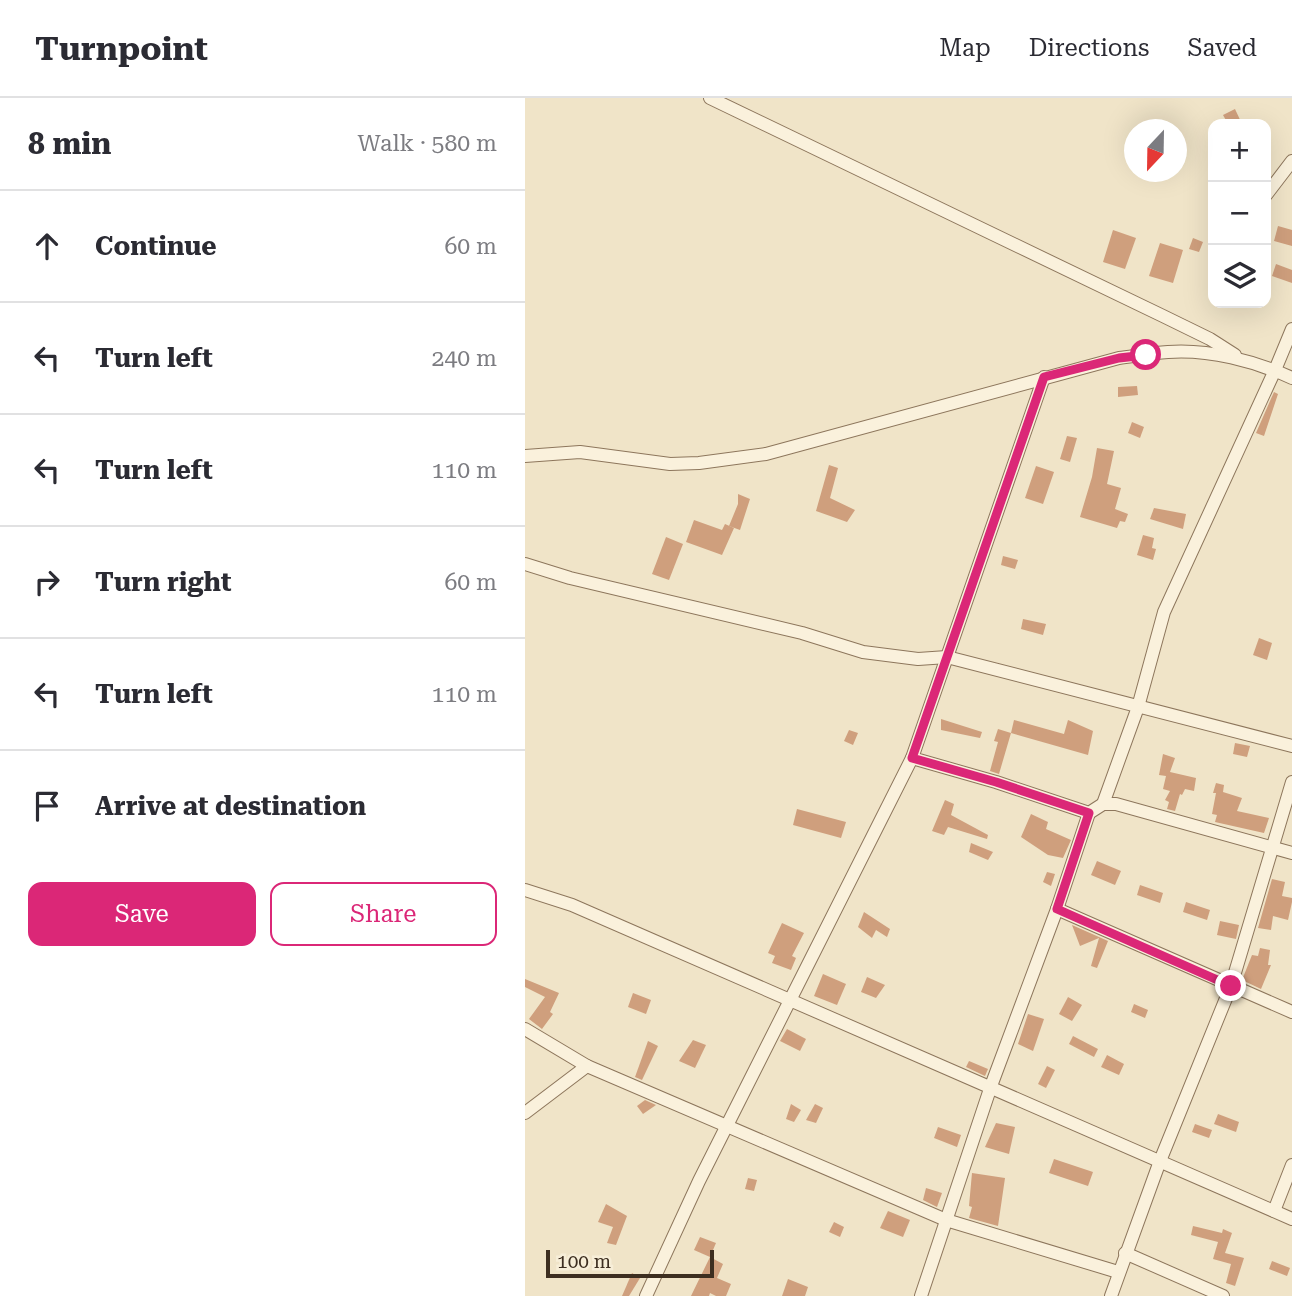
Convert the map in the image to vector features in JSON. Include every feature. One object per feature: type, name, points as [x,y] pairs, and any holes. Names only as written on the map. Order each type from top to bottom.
[{"type":"street","points":[[711,98],[1175,322],[1248,363]]},
{"type":"street","points":[[1271,188],[1292,161]]},
{"type":"street","points":[[1103,804],[1138,707],[1164,612],[1292,329]]},
{"type":"street","points":[[525,456],[580,452],[670,464],[732,459],[801,446],[1119,358],[1170,352],[1219,355],[1275,370],[1292,378]]},
{"type":"street","points":[[646,1296],[727,1127],[912,758],[1044,377]]},
{"type":"street","points":[[525,565],[570,579],[802,633],[863,652],[892,657],[947,657],[1292,746]]},
{"type":"street","points":[[912,758],[1089,813]]},
{"type":"street","points":[[1111,1296],[1160,1161],[1231,986],[1292,782]]},
{"type":"street","points":[[921,1296],[991,1086],[1057,909],[1089,813],[1103,804],[1116,804],[1292,853]]},
{"type":"street","points":[[525,890],[572,905],[1292,1219]]},
{"type":"street","points":[[1057,909],[1292,1012]]},
{"type":"street","points":[[525,1029],[587,1066],[946,1220],[1118,1272]]},
{"type":"street","points":[[525,1113],[587,1066]]},
{"type":"street","points":[[1274,1211],[1292,1165]]},
{"type":"street","points":[[1125,1253],[1223,1296]]},
{"type":"building","points":[[1235,109],[1240,119],[1225,119],[1223,115]]},
{"type":"building","points":[[1278,226],[1292,230],[1292,246],[1274,241]]},
{"type":"building","points":[[1113,230],[1136,238],[1125,269],[1103,262]]},
{"type":"building","points":[[1193,238],[1203,242],[1199,252],[1189,249]]},
{"type":"building","points":[[1160,243],[1183,250],[1173,283],[1149,276]]},
{"type":"building","points":[[1276,264],[1292,270],[1292,283],[1272,276]]},
{"type":"building","points":[[1137,386],[1138,395],[1118,397],[1118,387]]},
{"type":"building","points":[[1274,392],[1278,394],[1264,436],[1256,433]]},
{"type":"building","points":[[1132,422],[1144,427],[1140,438],[1128,433]]},
{"type":"building","points":[[1067,436],[1077,438],[1070,462],[1060,459]]},
{"type":"building","points":[[1097,448],[1114,451],[1107,484],[1121,488],[1115,509],[1128,514],[1125,522],[1120,521],[1117,528],[1080,517]]},
{"type":"building","points":[[829,465],[838,468],[830,498],[855,510],[847,522],[816,511]]},
{"type":"building","points":[[1036,466],[1054,472],[1043,504],[1025,498]]},
{"type":"building","points":[[738,494],[750,499],[740,530],[729,526],[738,504]]},
{"type":"building","points":[[1154,508],[1186,514],[1183,529],[1150,519]]},
{"type":"building","points":[[694,520],[722,530],[725,524],[734,528],[722,555],[686,542]]},
{"type":"building","points":[[1143,535],[1154,538],[1152,548],[1156,549],[1153,560],[1137,555]]},
{"type":"building","points":[[666,537],[683,544],[669,580],[652,574]]},
{"type":"building","points":[[1003,556],[1018,560],[1015,569],[1001,565]]},
{"type":"building","points":[[1023,619],[1046,624],[1043,635],[1021,629]]},
{"type":"building","points":[[1259,638],[1272,643],[1267,660],[1253,655]]},
{"type":"building","points":[[941,719],[982,732],[980,738],[941,730]]},
{"type":"building","points":[[1014,720],[1064,734],[1068,720],[1093,731],[1088,755],[1011,733]]},
{"type":"building","points":[[998,729],[1011,733],[999,774],[990,771],[998,742],[994,741]]},
{"type":"building","points":[[849,730],[858,733],[853,745],[844,741]]},
{"type":"building","points":[[1235,743],[1250,746],[1247,757],[1233,754]]},
{"type":"building","points":[[1163,754],[1175,758],[1170,772],[1196,778],[1194,791],[1185,789],[1182,795],[1180,794],[1175,811],[1167,809],[1169,802],[1165,800],[1170,791],[1163,789],[1166,776],[1159,775]]},
{"type":"building","points":[[1216,783],[1224,785],[1223,792],[1242,798],[1237,811],[1269,818],[1264,833],[1215,822],[1217,815],[1212,814]]},
{"type":"building","points":[[945,800],[954,804],[951,815],[988,835],[987,839],[948,827],[944,835],[932,831]]},
{"type":"building","points":[[797,809],[846,822],[841,838],[793,825]]},
{"type":"building","points":[[1031,814],[1048,822],[1046,829],[1071,840],[1063,858],[1048,855],[1021,837]]},
{"type":"building","points":[[971,843],[993,852],[988,860],[969,852]]},
{"type":"building","points":[[1097,861],[1121,871],[1115,885],[1091,875]]},
{"type":"building","points":[[1047,872],[1055,874],[1051,886],[1043,882]]},
{"type":"building","points":[[1272,879],[1285,882],[1282,896],[1292,898],[1292,902],[1288,920],[1273,916],[1271,930],[1258,928]]},
{"type":"building","points":[[1140,885],[1163,893],[1160,903],[1137,895]]},
{"type":"building","points":[[1186,902],[1210,910],[1207,920],[1183,912]]},
{"type":"building","points":[[864,912],[890,929],[887,937],[876,930],[872,938],[858,927]]},
{"type":"building","points":[[1220,921],[1239,925],[1236,939],[1217,935]]},
{"type":"building","points":[[782,923],[804,933],[792,956],[796,958],[791,970],[772,963],[775,956],[768,953]]},
{"type":"building","points":[[1072,925],[1108,941],[1097,968],[1091,966],[1099,938],[1080,946]]},
{"type":"building","points":[[1260,948],[1270,950],[1268,965],[1271,965],[1261,989],[1242,980],[1252,955],[1258,956]]},
{"type":"building","points":[[823,974],[846,984],[837,1005],[814,996]]},
{"type":"building","points":[[867,977],[885,985],[876,998],[861,992]]},
{"type":"building","points":[[525,979],[559,993],[550,1012],[553,1014],[542,1029],[529,1019],[545,997],[525,987]]},
{"type":"building","points":[[633,993],[651,1000],[646,1014],[628,1007]]},
{"type":"building","points":[[1068,997],[1082,1005],[1072,1021],[1059,1014]]},
{"type":"building","points":[[1134,1004],[1148,1010],[1145,1018],[1131,1012]]},
{"type":"building","points":[[1028,1014],[1044,1019],[1033,1051],[1018,1044]]},
{"type":"building","points":[[787,1029],[806,1039],[800,1051],[780,1041]]},
{"type":"building","points":[[1073,1036],[1098,1049],[1094,1057],[1069,1044]]},
{"type":"building","points":[[693,1040],[706,1045],[695,1068],[679,1061]]},
{"type":"building","points":[[648,1041],[658,1046],[642,1080],[635,1077]]},
{"type":"building","points":[[1107,1055],[1124,1064],[1119,1075],[1101,1067]]},
{"type":"building","points":[[969,1061],[988,1069],[985,1076],[966,1067]]},
{"type":"building","points":[[1047,1066],[1055,1070],[1046,1088],[1038,1084]]},
{"type":"building","points":[[645,1100],[656,1105],[643,1114],[637,1106]]},
{"type":"building","points":[[791,1104],[801,1110],[794,1122],[786,1119]]},
{"type":"building","points":[[815,1104],[823,1108],[816,1123],[806,1120]]},
{"type":"building","points":[[1218,1114],[1239,1122],[1236,1132],[1214,1124]]},
{"type":"building","points":[[996,1123],[1015,1127],[1009,1154],[985,1147]]},
{"type":"building","points":[[1195,1124],[1212,1130],[1209,1138],[1192,1132]]},
{"type":"building","points":[[938,1127],[961,1135],[957,1147],[934,1138]]},
{"type":"building","points":[[1054,1159],[1093,1172],[1088,1186],[1049,1173]]},
{"type":"building","points":[[972,1173],[1005,1178],[998,1226],[969,1218],[972,1207],[969,1206]]},
{"type":"building","points":[[748,1178],[757,1180],[754,1191],[745,1189]]},
{"type":"building","points":[[926,1188],[942,1193],[937,1207],[923,1200]]},
{"type":"building","points":[[606,1204],[627,1216],[616,1245],[607,1243],[613,1227],[598,1222]]},
{"type":"building","points":[[888,1211],[910,1220],[903,1237],[880,1228]]},
{"type":"building","points":[[834,1222],[844,1227],[840,1237],[829,1232]]},
{"type":"building","points":[[1193,1226],[1222,1233],[1223,1229],[1232,1233],[1225,1253],[1244,1258],[1235,1286],[1226,1283],[1231,1264],[1213,1259],[1218,1242],[1191,1235]]},
{"type":"building","points":[[700,1237],[716,1243],[710,1257],[694,1250]]},
{"type":"building","points":[[710,1257],[723,1264],[717,1278],[731,1284],[726,1296],[710,1293],[709,1296],[691,1296]]},
{"type":"building","points":[[1272,1261],[1290,1268],[1287,1276],[1269,1269]]},
{"type":"building","points":[[632,1273],[640,1278],[629,1296],[622,1296]]},
{"type":"building","points":[[788,1279],[808,1287],[805,1296],[782,1296]]},
{"type":"route","points":[[1146,355],[1119,358],[1044,377],[912,758],[1089,813],[1057,909],[1231,986]]}]
